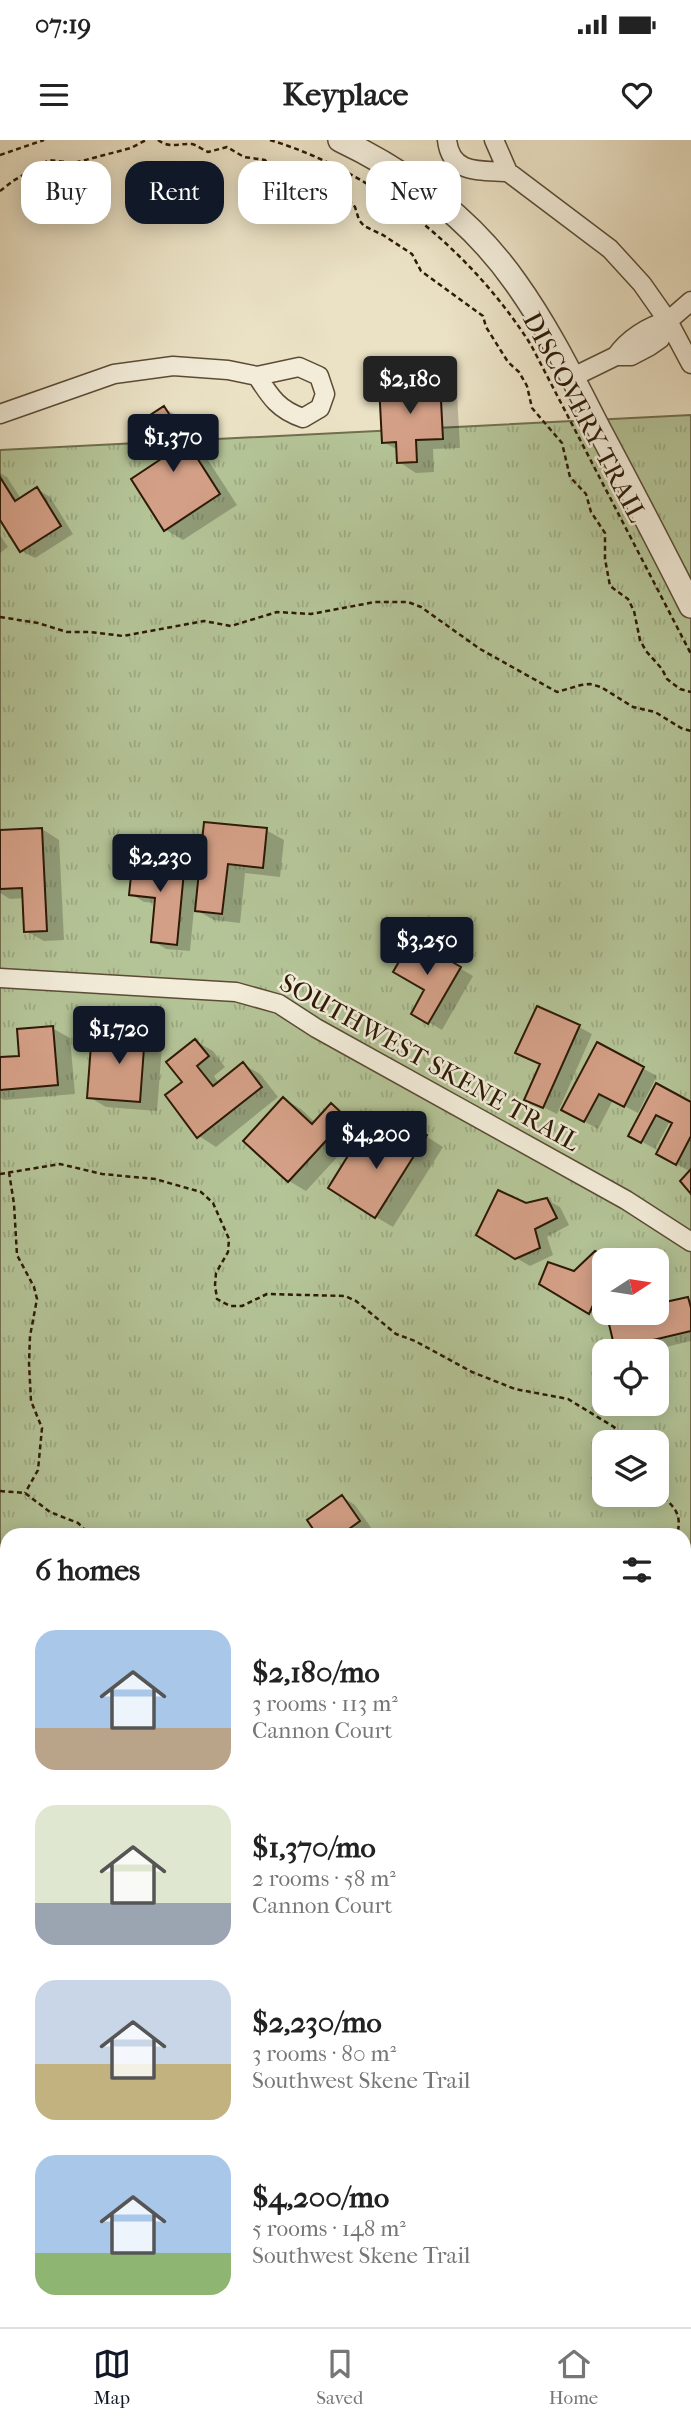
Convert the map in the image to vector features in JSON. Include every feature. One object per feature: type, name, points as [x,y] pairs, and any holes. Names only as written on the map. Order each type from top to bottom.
[{"type":"street","points":[[341,140],[402,174],[468,228],[516,281],[573,377],[691,606]]},
{"type":"street","points":[[447,140],[450,155],[466,169],[508,172]]},
{"type":"street","points":[[494,140],[508,172],[610,248],[642,284],[668,321],[691,364]]},
{"type":"street","points":[[573,377],[616,356],[631,356],[660,339],[668,321],[691,301]]},
{"type":"street","points":[[0,414],[114,374],[173,366],[228,370],[257,376]]},
{"type":"street","name":"SOUTHWEST SKENE TRAIL","points":[[0,978],[236,992],[279,1004],[316,1028],[626,1200],[691,1242]]},
{"type":"path","points":[[0,155],[44,140]]},
{"type":"path","points":[[0,191],[49,160],[74,163],[131,148],[146,140]]},
{"type":"path","points":[[158,140],[164,145],[173,146],[194,144],[208,152],[226,147],[244,157],[265,160],[279,173],[300,171],[321,185],[338,187],[355,207],[364,226],[412,254],[421,271],[483,316],[486,327],[527,386],[532,408],[562,443],[570,477],[586,494],[591,512],[605,533],[605,559],[610,586],[628,599],[634,611],[640,640],[646,651],[658,662],[670,683],[691,692]]},
{"type":"path","name":"DISCOVERY TRAIL","points":[[270,140],[326,161],[421,223],[483,279],[509,311],[531,345],[691,654]]},
{"type":"path","points":[[0,617],[37,623],[67,632],[123,636],[204,621],[231,626],[277,612],[311,614],[375,602],[408,603],[421,607],[480,649],[557,692],[581,685],[601,687],[633,708],[655,712],[691,731]]},
{"type":"path","points":[[0,1174],[60,1164],[102,1174],[155,1179],[201,1192],[213,1203],[229,1239],[228,1252],[216,1273],[217,1299],[223,1304],[230,1307],[242,1306],[259,1296],[282,1293],[345,1296],[356,1301],[396,1334],[415,1341],[472,1373],[515,1389],[568,1399],[617,1430]]},
{"type":"path","points":[[9,1172],[17,1255],[34,1287],[37,1299],[30,1336],[29,1363],[31,1401],[42,1427],[38,1470],[25,1493]]},
{"type":"path","points":[[0,1491],[25,1493],[50,1512],[78,1523],[83,1528]]},
{"type":"path","points":[[669,1502],[677,1510],[678,1528]]},
{"type":"green space","points":[[691,415],[691,1528],[0,1528],[0,450]]},
{"type":"building","points":[[440,381],[443,439],[416,440],[417,462],[397,463],[396,442],[382,443],[379,384]]},
{"type":"building","points":[[164,406],[220,494],[164,531],[131,479],[164,457],[141,421]]},
{"type":"building","points":[[0,477],[15,501],[37,487],[61,526],[20,552],[0,520]]},
{"type":"building","points":[[204,822],[267,828],[263,868],[228,864],[222,914],[195,911]]},
{"type":"building","points":[[42,828],[47,931],[24,932],[22,888],[0,889],[0,830]]},
{"type":"building","points":[[133,857],[185,861],[177,945],[151,942],[155,898],[129,895]]},
{"type":"building","points":[[412,939],[461,967],[428,1024],[411,1014],[424,990],[393,972]]},
{"type":"building","points":[[537,1006],[580,1025],[543,1108],[524,1100],[540,1064],[515,1053]]},
{"type":"building","points":[[123,1019],[146,1021],[140,1102],[87,1098],[91,1045],[121,1048]]},
{"type":"building","points":[[53,1026],[58,1085],[0,1090],[0,1057],[19,1056],[17,1029]]},
{"type":"building","points":[[195,1039],[209,1056],[197,1066],[213,1086],[243,1062],[262,1087],[197,1138],[165,1095],[182,1082],[166,1062]]},
{"type":"building","points":[[597,1042],[644,1067],[624,1107],[599,1094],[584,1122],[561,1110]]},
{"type":"building","points":[[656,1083],[691,1102],[691,1136],[676,1165],[656,1154],[672,1123],[656,1115],[641,1143],[628,1136]]},
{"type":"building","points":[[283,1097],[312,1124],[331,1103],[347,1118],[288,1182],[243,1141]]},
{"type":"building","points":[[406,1122],[427,1135],[375,1218],[328,1188],[359,1138],[386,1155]]},
{"type":"building","points":[[691,1169],[691,1194],[680,1181]]},
{"type":"building","points":[[498,1190],[526,1203],[547,1198],[557,1218],[535,1229],[540,1248],[515,1259],[476,1235]]},
{"type":"building","points":[[592,1254],[592,1307],[589,1314],[539,1284],[548,1262],[574,1271]]},
{"type":"building","points":[[688,1297],[691,1331],[657,1339],[613,1339],[609,1325],[669,1325],[669,1301]]},
{"type":"building","points":[[342,1495],[360,1521],[350,1528],[312,1528],[307,1520]]}]
